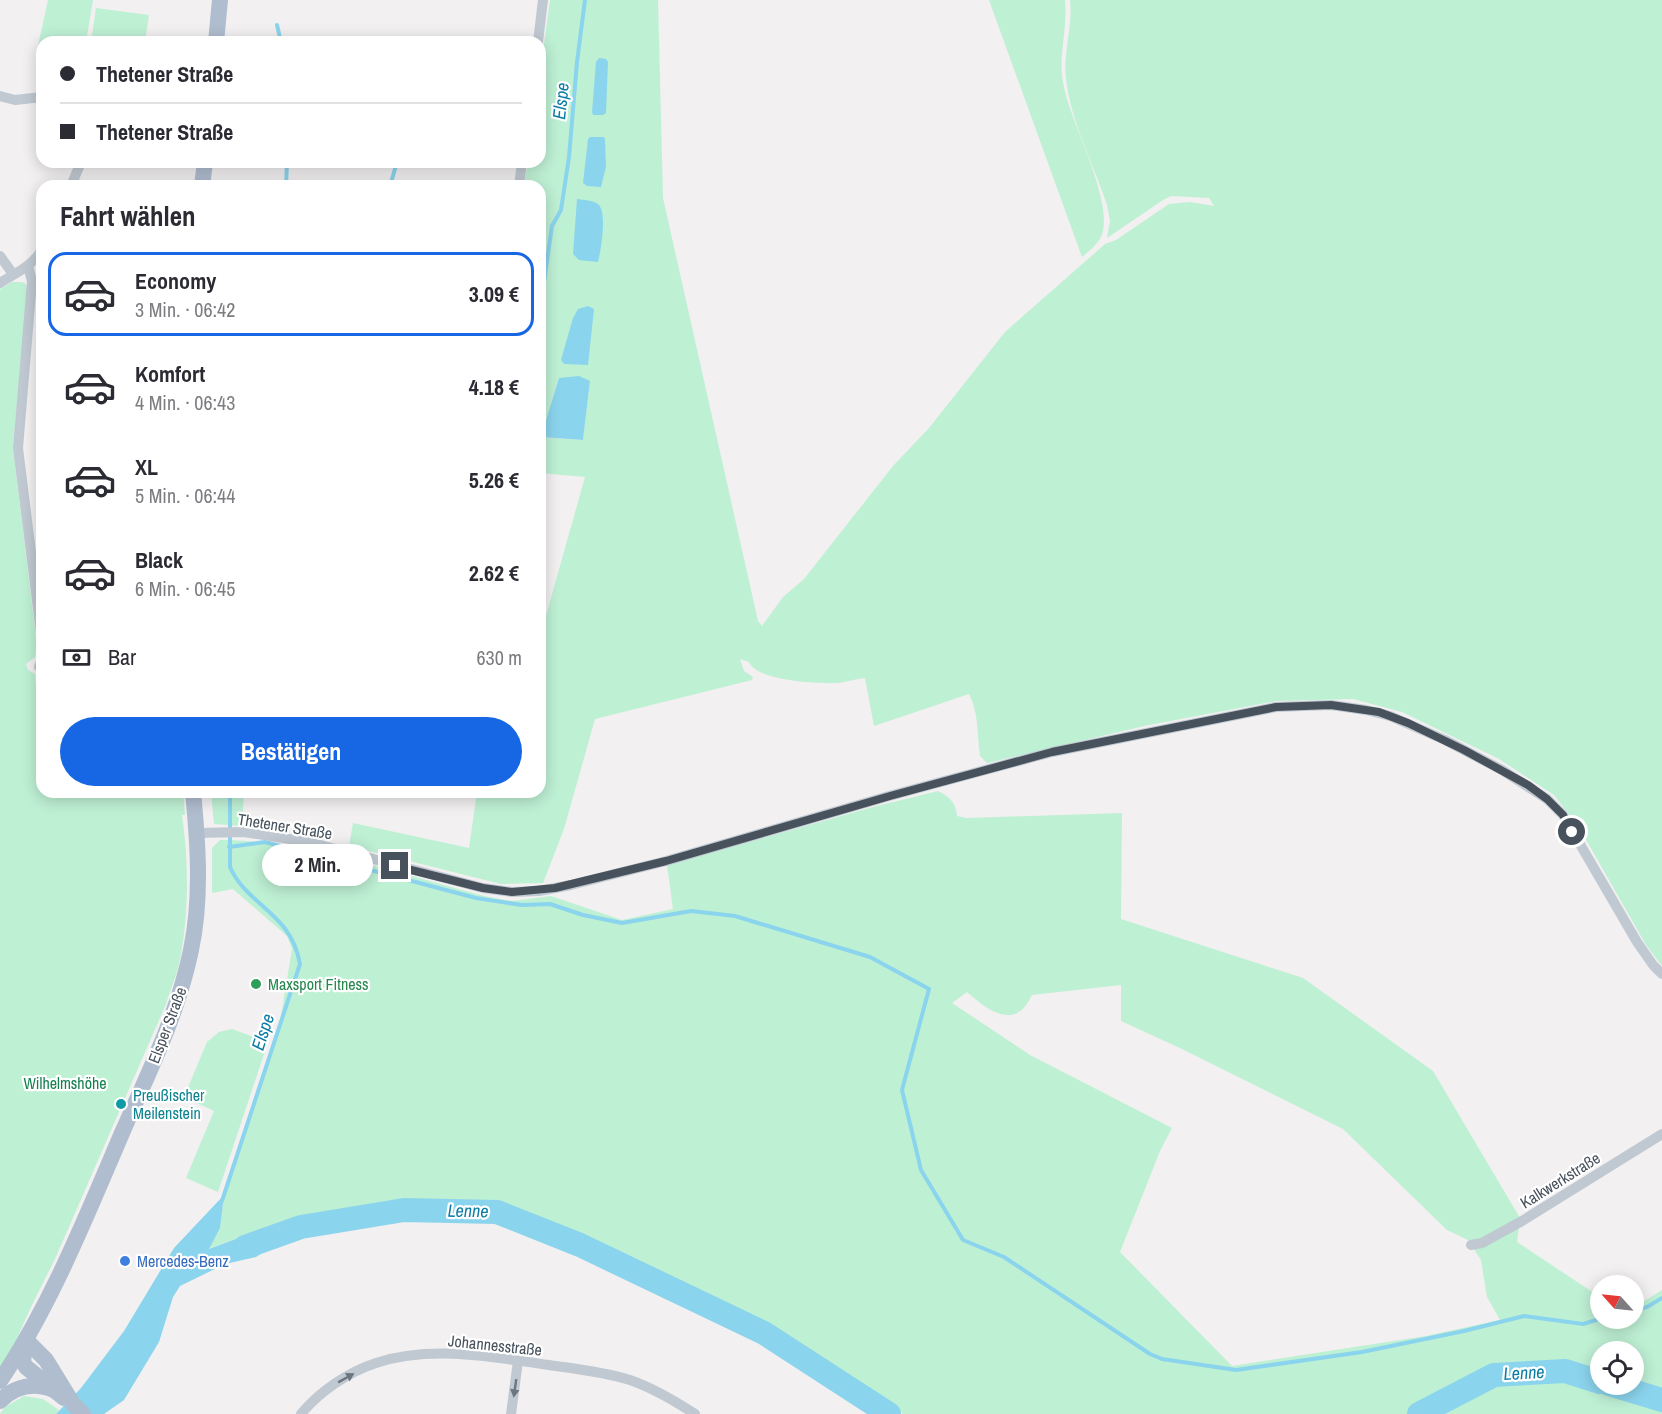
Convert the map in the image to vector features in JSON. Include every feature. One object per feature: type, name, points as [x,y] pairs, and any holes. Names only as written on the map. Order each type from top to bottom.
[{"type":"main road","points":[[217,36],[220,0]]},
{"type":"main road","name":"Elsper Straße","points":[[0,1381],[41,1313],[118,1143],[177,1000],[189,958],[198,896],[194,798]]},
{"type":"main road","points":[[26,1340],[46,1360],[78,1409]]},
{"type":"main road","points":[[26,1340],[23,1362],[78,1409]]},
{"type":"main road","points":[[0,1401],[12,1390],[22,1387],[45,1387],[54,1390]]},
{"type":"street","points":[[539,36],[543,0]]},
{"type":"street","points":[[0,96],[15,100],[36,98]]},
{"type":"street","points":[[0,256],[13,274]]},
{"type":"street","points":[[0,283],[28,266],[36,256]]},
{"type":"street","points":[[28,266],[32,281],[18,448],[36,593]]},
{"type":"street","name":"Thetener Straße","points":[[197,833],[244,832],[309,842],[483,888],[512,892],[539,891],[666,861],[878,799],[1052,752],[1276,707],[1331,705],[1379,712],[1408,723],[1502,770],[1547,799],[1563,815],[1637,942],[1662,974]]},
{"type":"street","name":"Kalkwerkstraße","points":[[1472,1245],[1482,1243],[1521,1221],[1662,1134]]},
{"type":"street","name":"Johannesstraße","points":[[301,1414],[306,1407],[342,1379],[375,1363],[418,1354],[479,1356],[609,1374],[653,1390],[695,1414]]},
{"type":"street","points":[[511,1414],[518,1361]]},
{"type":"green space","points":[[48,0],[93,0],[87,36],[40,36]]},
{"type":"green space","points":[[550,0],[658,0],[663,198],[758,621],[762,626],[783,597],[804,579],[893,466],[929,428],[1005,332],[1105,244],[1116,240],[1169,204],[1190,202],[1214,206],[1209,198],[1171,196],[1107,238],[1110,221],[1107,205],[1077,126],[1068,94],[1065,68],[1070,0],[1662,0],[1662,966],[1646,945],[1580,829],[1554,795],[1499,759],[1402,712],[1353,699],[1276,701],[1144,726],[987,763],[980,756],[976,716],[969,694],[874,726],[865,678],[837,683],[789,680],[763,673],[749,662],[740,659],[744,671],[753,677],[752,680],[595,719],[564,829],[543,883],[501,884],[349,846],[353,823],[469,848],[476,798],[546,798],[546,616],[585,477],[546,474],[546,437],[583,440],[590,381],[559,378],[546,423],[546,180],[525,180],[527,168],[546,168],[545,36]]},
{"type":"green space","points":[[989,0],[1065,0],[1063,82],[1097,183],[1104,222],[1101,237],[1082,257]]},
{"type":"green space","points":[[96,8],[149,15],[146,36],[92,36]]},
{"type":"green space","name":"Wilhelmshöhe","points":[[12,282],[22,282],[26,284],[27,292],[13,448],[36,638],[35,657],[26,664],[28,670],[35,674],[36,686],[36,798],[184,798],[185,815],[182,815],[187,890],[185,928],[178,969],[166,1004],[55,1259],[0,1376],[0,289]]},
{"type":"green space","points":[[938,791],[952,801],[957,816],[966,818],[1122,813],[1121,919],[1303,978],[1433,1071],[1520,1218],[1517,1242],[1590,1290],[1590,1329],[1644,1329],[1644,1301],[1662,1290],[1662,1414],[903,1414],[884,1399],[508,1214],[438,1212],[291,1235],[236,1239],[208,1249],[220,1228],[224,1195],[256,1102],[281,1016],[292,949],[287,936],[233,889],[212,893],[212,848],[220,840],[253,842],[321,852],[489,897],[512,901],[551,896],[622,920],[673,909],[667,865]],"holes":[[[1121,985],[1121,1021],[1343,1129],[1447,1230],[1468,1240],[1481,1260],[1487,1297],[1500,1320],[1426,1336],[1232,1366],[1120,1252],[1160,1151],[1172,1128],[1030,1055],[952,1003],[967,992],[993,1011],[1010,1015],[1025,1006],[1032,995]]]},
{"type":"green space","points":[[212,798],[244,798],[242,826],[214,824]]},
{"type":"green space","points":[[232,1029],[268,1042],[218,1192],[186,1178],[214,1111],[184,1097],[207,1042],[219,1032]]},
{"type":"green space","points":[[24,1396],[43,1399],[59,1410],[56,1414],[0,1414],[5,1407]]},
{"type":"water","points":[[599,58],[606,59],[608,62],[606,113],[593,115],[596,62]]},
{"type":"water","points":[[590,137],[604,137],[605,140],[606,167],[601,187],[587,186],[583,183]]},
{"type":"water","points":[[577,199],[588,200],[599,205],[603,216],[598,262],[579,260],[573,254]]},
{"type":"water","points":[[588,306],[594,309],[588,365],[564,364],[561,360],[573,318],[578,309]]},
{"type":"water","points":[[579,376],[590,381],[583,440],[546,437],[546,421],[559,378]]},
{"type":"water","points":[[224,1195],[220,1228],[209,1249],[236,1239],[290,1235],[256,1257],[225,1264],[180,1286],[173,1297],[159,1342],[124,1400],[104,1414],[56,1414],[81,1388],[124,1331],[174,1248]]},
{"type":"waterway","name":"Elspe","points":[[546,268],[552,226],[561,210],[569,157],[585,0]]},
{"type":"waterway","points":[[277,25],[280,36]]},
{"type":"waterway","points":[[286,180],[287,168]]},
{"type":"waterway","points":[[392,180],[395,168]]},
{"type":"waterway","name":"Elspe","points":[[222,1201],[300,964],[288,932],[247,891],[230,867],[230,798]]},
{"type":"waterway","points":[[229,847],[265,842],[476,898],[522,905],[550,904],[583,915],[622,923],[691,911],[735,916],[870,957],[929,989],[902,1090],[921,1170],[963,1240],[1004,1257],[1150,1354],[1162,1359],[1236,1370],[1362,1352],[1524,1316],[1583,1324],[1590,1322]]},
{"type":"waterway","name":"Lenne","points":[[245,1247],[301,1227],[404,1210],[497,1212],[580,1245],[764,1333],[889,1414]]},
{"type":"waterway","points":[[1644,1308],[1662,1298]]},
{"type":"waterway","name":"Lenne","points":[[1419,1414],[1494,1375],[1565,1371],[1590,1379]]},
{"type":"waterway","name":"Lenne","points":[[1644,1395],[1662,1400]]},
{"type":"place","name":"Maxsport Fitness","points":[[256,984]]},
{"type":"place","name":"Preußischer Meilenstein","points":[[121,1104]]},
{"type":"place","name":"Mercedes-Benz","points":[[125,1261]]},
{"type":"route","points":[[395,866],[483,888],[512,892],[539,891],[666,861],[1052,752],[1276,707],[1331,705],[1379,712],[1390,716],[1502,770],[1547,799],[1563,815],[1572,832]]}]
